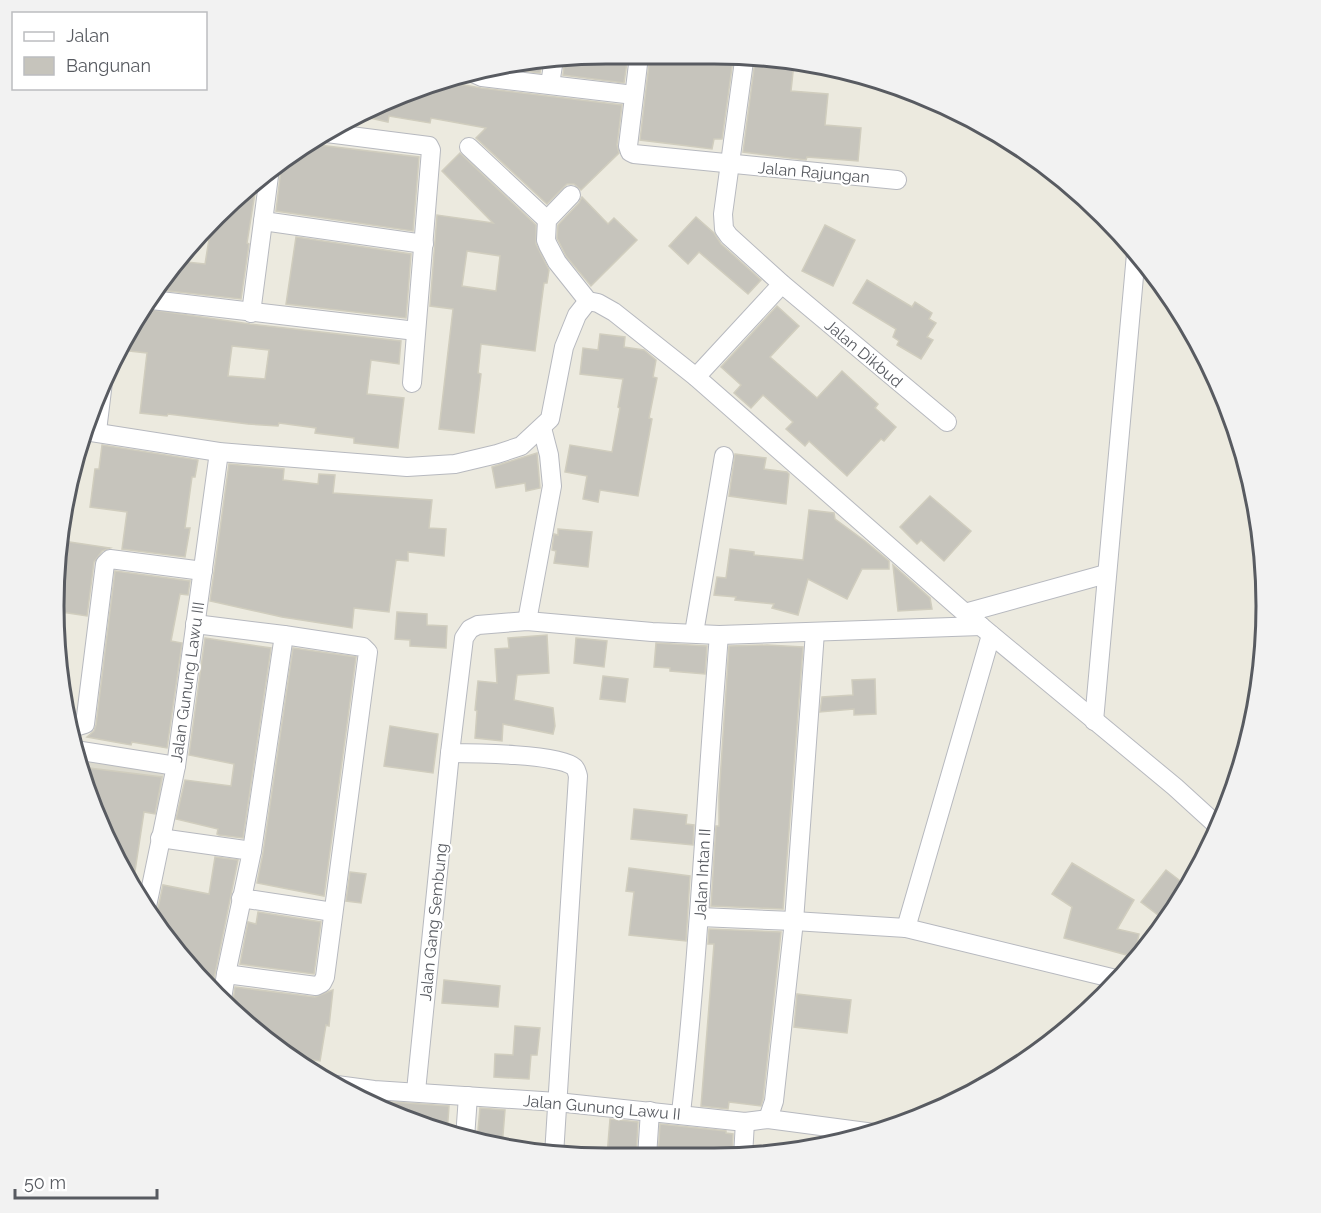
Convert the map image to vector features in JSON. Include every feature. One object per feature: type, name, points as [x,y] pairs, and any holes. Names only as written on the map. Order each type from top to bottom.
[{"type":"street","points":[[492,77],[634,95],[638,64]]},
{"type":"street","points":[[730,165],[743,66]]},
{"type":"street","points":[[550,84],[553,68]]},
{"type":"street","name":"Jalan Rajungan","points":[[634,95],[628,146],[630,152],[634,154],[897,180]]},
{"type":"street","points":[[340,135],[429,146],[432,154],[412,383]]},
{"type":"street","points":[[469,147],[547,220]]},
{"type":"street","name":"Jalan Dikbud","points":[[730,165],[723,214],[724,229],[729,236],[782,284],[947,422]]},
{"type":"street","points":[[251,313],[268,184]]},
{"type":"street","points":[[571,195],[547,220],[546,240],[557,262],[588,301],[598,303],[614,312],[696,377],[965,613],[1175,787],[1212,821]]},
{"type":"street","points":[[263,221],[424,244]]},
{"type":"street","points":[[1094,721],[1135,265]]},
{"type":"street","points":[[696,377],[782,284]]},
{"type":"street","points":[[159,301],[416,331]]},
{"type":"street","points":[[93,431],[219,452],[407,468],[455,464],[497,454],[521,447],[550,419],[564,346],[577,315],[588,301]]},
{"type":"street","points":[[527,621],[552,486],[549,455],[542,428]]},
{"type":"street","name":"Jalan Gunung Lawu III","points":[[149,897],[176,766],[219,452]]},
{"type":"street","points":[[694,633],[724,456]]},
{"type":"street","points":[[78,723],[105,564],[110,559],[203,571]]},
{"type":"street","points":[[965,613],[1106,574]]},
{"type":"street","name":"Jalan Gang Sembung","points":[[416,1091],[450,753],[464,638],[470,629],[477,626],[527,621],[720,635],[986,631]]},
{"type":"street","points":[[195,624],[363,647],[368,652],[325,977],[322,983],[316,986],[226,974]]},
{"type":"street","points":[[906,928],[986,631]]},
{"type":"street","points":[[768,1119],[774,1101],[794,921],[815,632]]},
{"type":"street","points":[[223,990],[252,850],[284,635]]},
{"type":"street","name":"Jalan Intan II","points":[[681,1113],[700,917],[708,764],[720,635]]},
{"type":"street","points":[[84,751],[176,766]]},
{"type":"street","points":[[450,753],[521,755],[569,764],[578,773],[555,1146]]},
{"type":"street","points":[[160,838],[252,850]]},
{"type":"street","points":[[241,898],[333,912]]},
{"type":"street","points":[[700,917],[906,928],[1110,977]]},
{"type":"street","name":"Jalan Gunung Lawu II","points":[[375,1097],[416,1091],[681,1113],[745,1122],[768,1119],[854,1130]]},
{"type":"street","points":[[466,1130],[468,1096]]},
{"type":"street","points":[[648,1148],[650,1111]]},
{"type":"street","points":[[743,1147],[745,1122]]},
{"type":"shaded area","points":[[86,757],[165,767],[158,808],[101,801]]},
{"type":"building","points":[[627,64],[624,83],[563,75],[564,67]]},
{"type":"building","points":[[649,64],[732,65],[722,139],[714,139],[712,149],[640,140]]},
{"type":"building","points":[[754,66],[793,70],[791,91],[828,94],[825,125],[861,128],[858,161],[807,157],[806,160],[743,152]]},
{"type":"building","points":[[541,69],[540,73],[524,71]]},
{"type":"building","points":[[461,84],[622,105],[617,145],[619,153],[581,190],[574,184],[567,184],[547,204],[476,138],[486,128],[431,118],[430,123],[389,116],[388,122],[371,118],[432,93]]},
{"type":"building","points":[[322,145],[419,157],[413,231],[276,211],[280,174]]},
{"type":"building","points":[[460,153],[536,225],[536,244],[549,270],[547,283],[544,283],[535,351],[481,344],[478,373],[481,374],[474,433],[439,429],[453,309],[430,306],[437,215],[493,223],[442,171]],"holes":[[[467,251],[500,256],[496,291],[462,286]]]},
{"type":"building","points":[[255,195],[241,299],[167,291],[189,262],[205,264],[209,238]]},
{"type":"building","points":[[582,197],[608,224],[614,218],[637,240],[591,286],[566,256],[557,238],[558,225]]},
{"type":"building","points":[[696,217],[714,233],[721,244],[761,280],[748,294],[699,252],[688,264],[669,246]]},
{"type":"building","points":[[825,225],[855,240],[833,286],[802,271]]},
{"type":"building","points":[[296,237],[411,254],[406,318],[286,304]]},
{"type":"building","points":[[867,280],[912,307],[915,302],[932,313],[929,319],[936,323],[927,337],[933,340],[921,359],[897,345],[899,341],[893,337],[896,329],[853,303]]},
{"type":"building","points":[[777,306],[799,326],[770,357],[817,398],[842,371],[878,404],[875,408],[896,427],[884,441],[881,439],[847,476],[809,441],[805,446],[786,429],[793,422],[763,395],[751,408],[734,393],[741,385],[721,367]]},
{"type":"building","points":[[153,310],[250,324],[401,341],[399,364],[371,360],[367,394],[404,398],[398,448],[354,443],[354,438],[315,433],[316,428],[279,423],[278,426],[248,424],[168,414],[167,416],[140,413],[147,353],[128,351]],"holes":[[[232,346],[269,350],[265,379],[228,376]]]},
{"type":"building","points":[[600,334],[625,337],[624,347],[644,350],[656,360],[653,377],[657,378],[638,496],[600,490],[598,502],[583,499],[587,476],[565,472],[570,445],[612,452],[623,379],[580,374],[583,348],[598,350]]},
{"type":"building","points":[[102,445],[198,460],[195,477],[192,477],[185,528],[190,528],[185,557],[122,549],[127,512],[90,507],[95,469],[99,469]]},
{"type":"building","points":[[537,453],[540,488],[526,491],[525,483],[496,488],[492,467]]},
{"type":"building","points":[[735,454],[766,458],[764,469],[787,472],[789,474],[786,504],[729,496]]},
{"type":"building","points":[[229,464],[284,469],[283,480],[318,484],[319,474],[335,475],[333,493],[432,500],[429,528],[446,529],[444,556],[408,552],[408,561],[396,560],[389,612],[354,608],[352,628],[282,617],[210,601]]},
{"type":"building","points":[[930,496],[971,531],[944,561],[921,540],[917,544],[900,527]]},
{"type":"building","points":[[809,510],[834,513],[835,519],[889,561],[889,569],[862,569],[847,599],[808,579],[798,615],[772,608],[774,604],[735,600],[736,597],[714,595],[717,577],[726,578],[730,549],[754,552],[754,555],[803,560]]},
{"type":"building","points":[[558,529],[592,532],[588,567],[554,563],[556,551],[552,550],[554,534],[558,535]]},
{"type":"building","points":[[69,542],[110,548],[102,551],[94,562],[87,616],[64,612]]},
{"type":"building","points":[[893,565],[930,598],[932,609],[898,611]]},
{"type":"building","points":[[115,571],[190,581],[188,595],[180,594],[171,641],[182,643],[167,748],[132,742],[131,745],[87,737],[94,731],[96,725]]},
{"type":"building","points":[[397,612],[427,614],[427,625],[447,626],[446,648],[410,646],[410,640],[395,639]]},
{"type":"building","points":[[547,635],[549,673],[517,675],[514,700],[553,708],[555,726],[553,734],[503,724],[502,741],[475,738],[478,681],[497,683],[495,649],[509,648],[508,638]]},
{"type":"building","points":[[205,638],[271,648],[243,838],[219,835],[217,834],[218,829],[176,819],[185,780],[231,786],[234,764],[189,755]]},
{"type":"building","points":[[576,638],[607,641],[604,667],[574,663]]},
{"type":"building","points":[[656,643],[707,646],[705,674],[654,667]]},
{"type":"building","points":[[729,646],[803,647],[783,909],[711,906],[716,826],[719,826]]},
{"type":"building","points":[[293,648],[356,657],[324,896],[257,883]]},
{"type":"building","points":[[603,676],[628,679],[625,702],[600,699]]},
{"type":"building","points":[[875,679],[876,714],[854,715],[854,709],[820,712],[822,697],[853,695],[852,680]]},
{"type":"building","points":[[390,726],[438,734],[433,773],[384,766]]},
{"type":"building","points":[[89,768],[162,777],[155,814],[144,812],[135,871],[120,846]]},
{"type":"building","points":[[634,809],[687,815],[686,824],[694,825],[693,845],[631,839]]},
{"type":"building","points":[[215,857],[238,860],[214,979],[199,964],[158,910],[163,885],[209,894]]},
{"type":"building","points":[[1072,863],[1134,900],[1117,929],[1139,934],[1136,946],[1129,956],[1064,938],[1072,907],[1052,894]]},
{"type":"building","points":[[629,868],[690,876],[686,941],[629,935],[634,892],[626,891]]},
{"type":"building","points":[[1166,870],[1181,882],[1159,916],[1141,902]]},
{"type":"building","points":[[350,872],[366,874],[361,903],[346,901]]},
{"type":"building","points":[[258,912],[321,922],[314,974],[240,964],[248,922],[256,924]]},
{"type":"building","points":[[709,929],[781,932],[761,1106],[729,1102],[728,1109],[701,1106],[714,944],[708,944]]},
{"type":"building","points":[[444,980],[500,986],[498,1007],[442,1003]]},
{"type":"building","points":[[235,987],[315,997],[333,990],[329,1026],[326,1025],[320,1061],[305,1057],[233,999]]},
{"type":"building","points":[[797,994],[851,1000],[847,1033],[794,1027]]},
{"type":"building","points":[[515,1026],[540,1028],[537,1055],[531,1055],[529,1079],[494,1077],[495,1054],[513,1055]]},
{"type":"building","points":[[387,1102],[449,1106],[448,1125]]},
{"type":"building","points":[[480,1108],[505,1110],[503,1138],[478,1133]]},
{"type":"building","points":[[610,1119],[638,1122],[637,1148],[608,1148]]},
{"type":"building","points":[[660,1124],[726,1131],[726,1133],[733,1134],[732,1147],[659,1148]]}]
